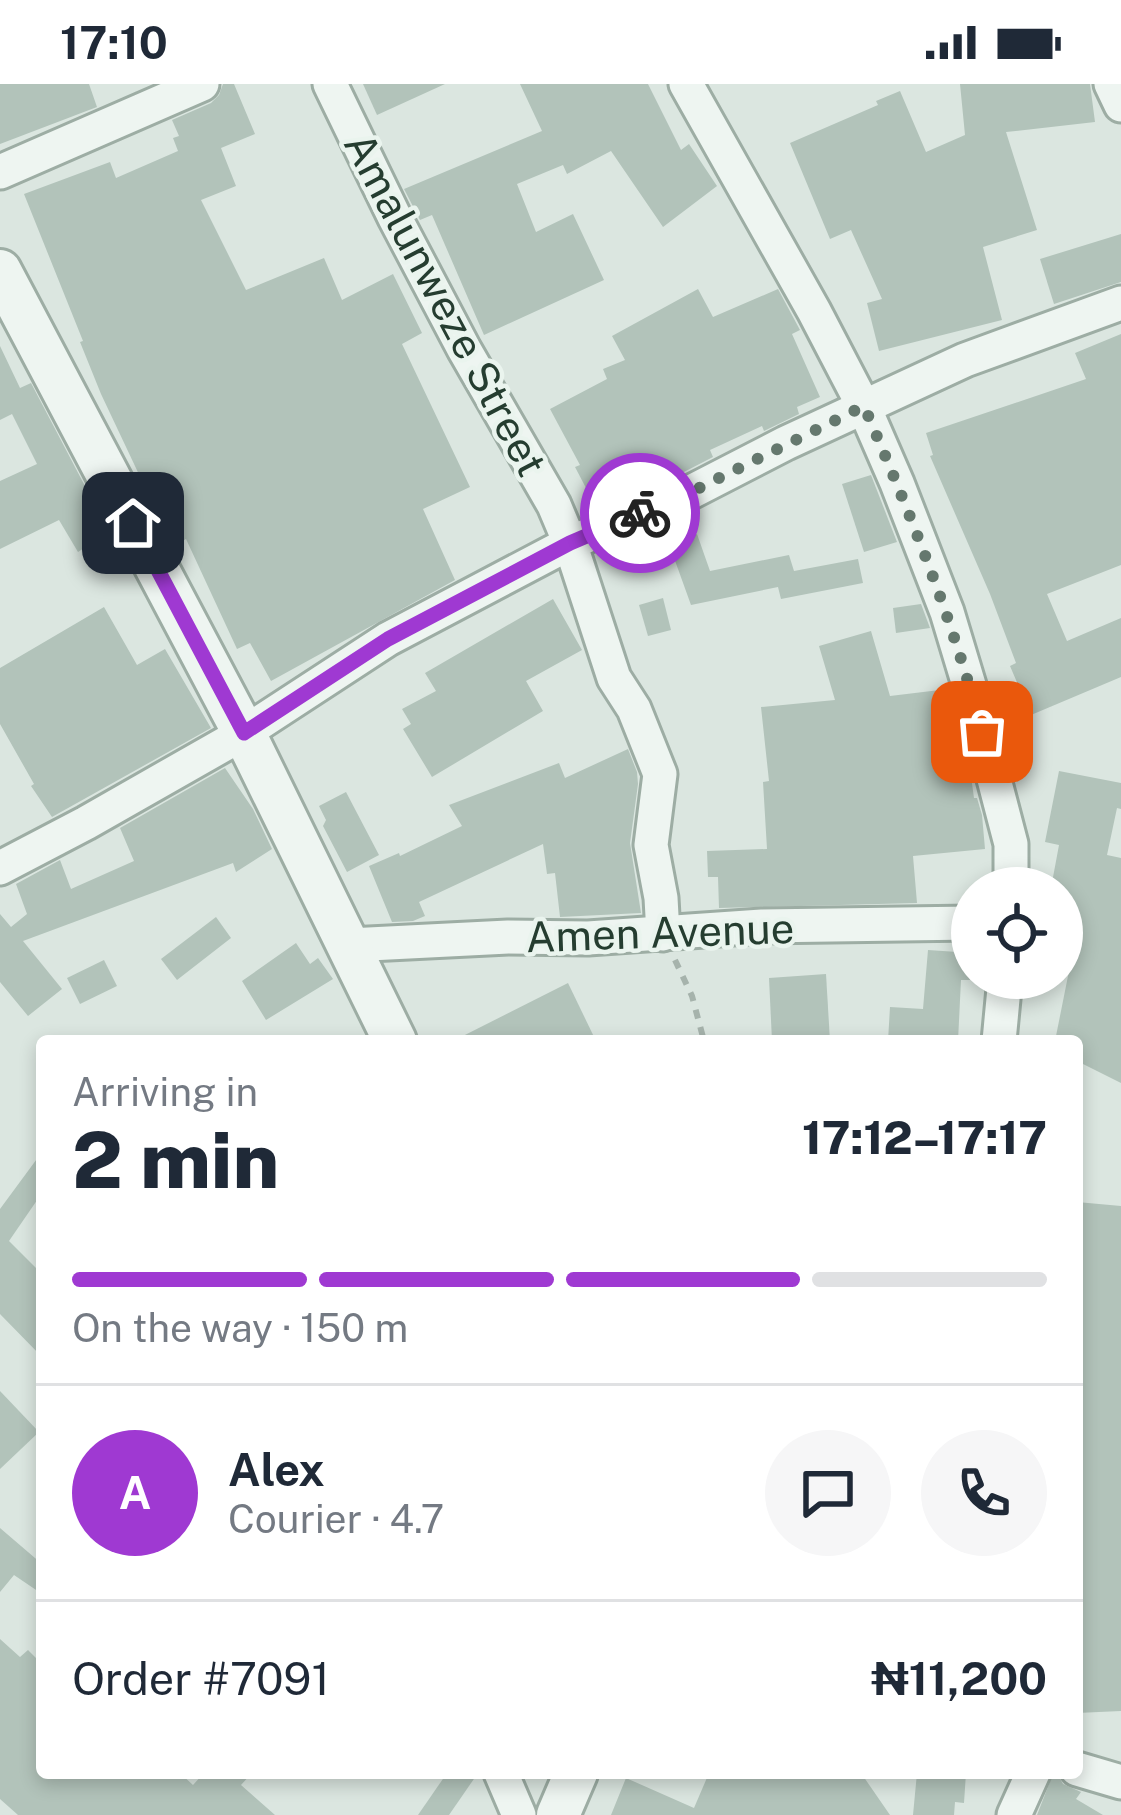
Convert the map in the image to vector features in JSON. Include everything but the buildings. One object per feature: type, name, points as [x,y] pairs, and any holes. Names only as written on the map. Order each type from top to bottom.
[{"type":"street","points":[[0,172],[202,84]]},
{"type":"street","name":"Amalunweze Street","points":[[330,84],[395,218],[554,505],[570,543],[614,679],[634,710],[660,774],[651,845],[662,898],[663,934]]},
{"type":"street","points":[[686,84],[814,311],[864,406],[897,483],[947,611],[1011,844],[1011,867]]},
{"type":"street","points":[[1111,84],[1121,105]]},
{"type":"street","points":[[0,271],[244,733],[392,1035]]},
{"type":"street","points":[[0,868],[244,733],[388,639],[570,543],[691,492],[965,360],[1121,303]]},
{"type":"street","name":"Amen Avenue","points":[[349,945],[951,922]]},
{"type":"street","points":[[1000,1035],[1003,999]]},
{"type":"street","points":[[1083,1771],[1121,1782]]},
{"type":"street","points":[[504,1779],[519,1815]]},
{"type":"street","points":[[557,1815],[573,1779]]},
{"type":"street","points":[[1014,1815],[1031,1779]]},
{"type":"path","points":[[663,934],[692,995],[702,1035]]},
{"type":"way so far","points":[[640,513],[864,406],[947,611],[982,732]]},
{"type":"route","points":[[133,523],[244,733],[388,639],[570,543],[640,513]]}]
